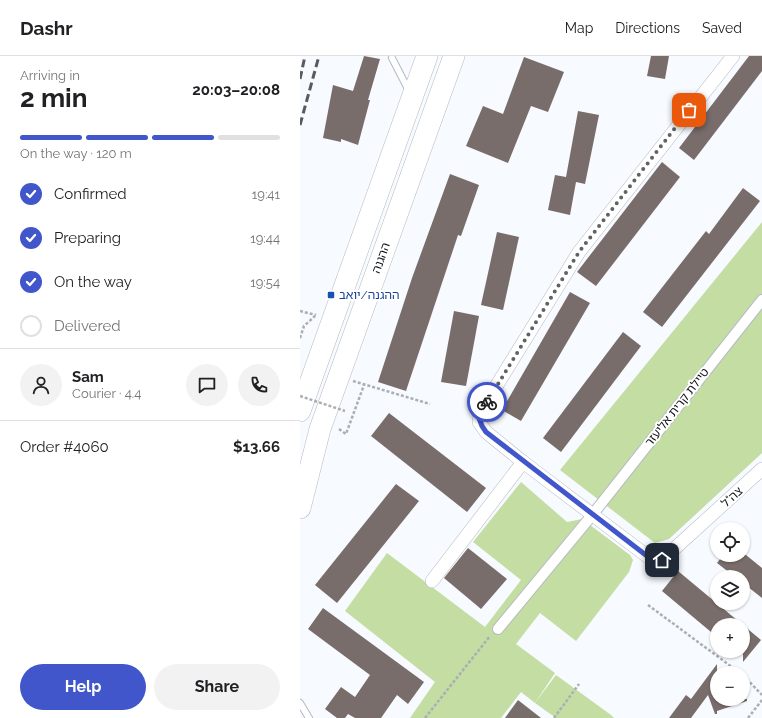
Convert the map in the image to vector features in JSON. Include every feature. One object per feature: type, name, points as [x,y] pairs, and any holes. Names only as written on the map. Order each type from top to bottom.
[{"type":"highway","name":"ההגנה","points":[[300,411],[427,56]]},
{"type":"highway","name":"ההגנה","points":[[300,508],[320,429],[454,56]]},
{"type":"street","name":"צה\"ל","points":[[733,56],[579,252],[481,411],[479,418],[486,432],[523,462],[647,556],[662,560],[762,469]]},
{"type":"street","name":"טיילת קרית אליעזר","points":[[498,629],[593,514],[762,300]]},
{"type":"street","points":[[432,581],[523,462]]},
{"type":"lane","points":[[392,58],[412,97]]},
{"type":"lane","points":[[300,703],[309,718]]},
{"type":"path","points":[[300,311],[316,315],[304,326],[300,338]]},
{"type":"path","points":[[341,424],[339,431],[346,434],[364,385],[430,404]]},
{"type":"path","points":[[300,396],[345,412],[343,418]]},
{"type":"path","points":[[648,605],[731,666]]},
{"type":"path","points":[[425,718],[481,646]]},
{"type":"path","points":[[750,682],[762,695]]},
{"type":"path","points":[[554,718],[579,684]]},
{"type":"path","points":[[748,718],[762,700]]},
{"type":"green space","points":[[762,222],[762,453],[669,539],[655,543],[560,470]]},
{"type":"green space","points":[[521,482],[567,522],[582,519],[630,555],[633,560],[629,572],[576,641],[540,613],[516,644],[555,673],[535,703],[521,692],[501,718],[410,718],[435,682],[345,611],[387,553],[485,627],[521,580],[473,542]]},
{"type":"green space","points":[[556,675],[614,718],[556,718],[535,703]]},
{"type":"building","points":[[364,56],[380,59],[368,100],[370,100],[358,145],[341,139],[341,142],[323,138],[333,85],[353,91]]},
{"type":"building","points":[[651,56],[669,56],[665,79],[647,76]]},
{"type":"building","points":[[749,56],[762,56],[762,71],[694,160],[679,148]]},
{"type":"building","points":[[524,57],[564,72],[548,112],[531,106],[508,163],[466,146],[483,106],[503,114]]},
{"type":"building","points":[[578,111],[599,115],[585,184],[576,182],[570,215],[548,210],[555,175],[566,177]]},
{"type":"building","points":[[662,162],[680,177],[596,286],[577,272]]},
{"type":"building","points":[[450,174],[479,185],[461,236],[458,235],[406,391],[378,382],[412,278]]},
{"type":"building","points":[[743,188],[760,201],[662,327],[643,312],[706,231],[709,234]]},
{"type":"building","points":[[497,232],[519,237],[503,310],[481,305]]},
{"type":"building","points":[[570,292],[590,303],[521,421],[502,410]]},
{"type":"building","points":[[454,311],[479,316],[466,386],[441,382]]},
{"type":"building","points":[[623,332],[641,346],[561,452],[543,438]]},
{"type":"building","points":[[389,413],[486,488],[467,512],[371,436]]},
{"type":"building","points":[[396,484],[419,501],[337,603],[315,585]]},
{"type":"building","points":[[468,548],[507,579],[481,609],[444,578]]},
{"type":"building","points":[[750,558],[762,568],[762,598],[750,589],[750,570],[726,570],[717,563],[750,562]]},
{"type":"building","points":[[678,571],[710,598],[710,610],[725,610],[735,618],[710,618],[710,631],[662,591]]},
{"type":"building","points":[[323,608],[424,682],[408,704],[397,695],[381,718],[355,718],[348,714],[345,718],[337,718],[325,709],[341,687],[355,697],[370,675],[308,629]]},
{"type":"building","points":[[750,631],[761,640],[750,653]]},
{"type":"building","points":[[710,673],[710,700],[708,695],[691,718],[669,718],[686,695],[691,699]]},
{"type":"building","points":[[518,700],[541,718],[505,718]]},
{"type":"building","points":[[712,706],[732,706],[717,711],[717,714],[715,714]]},
{"type":"railway","points":[[300,79],[305,56]]},
{"type":"railway","points":[[300,125],[319,56]]},
{"type":"way so far","points":[[487,402],[579,252],[689,110]]},
{"type":"place","name":"ההגנה/יואב","points":[[331,295]]},
{"type":"route","points":[[487,402],[481,411],[479,418],[479,422],[486,432],[647,556],[662,560]]}]
